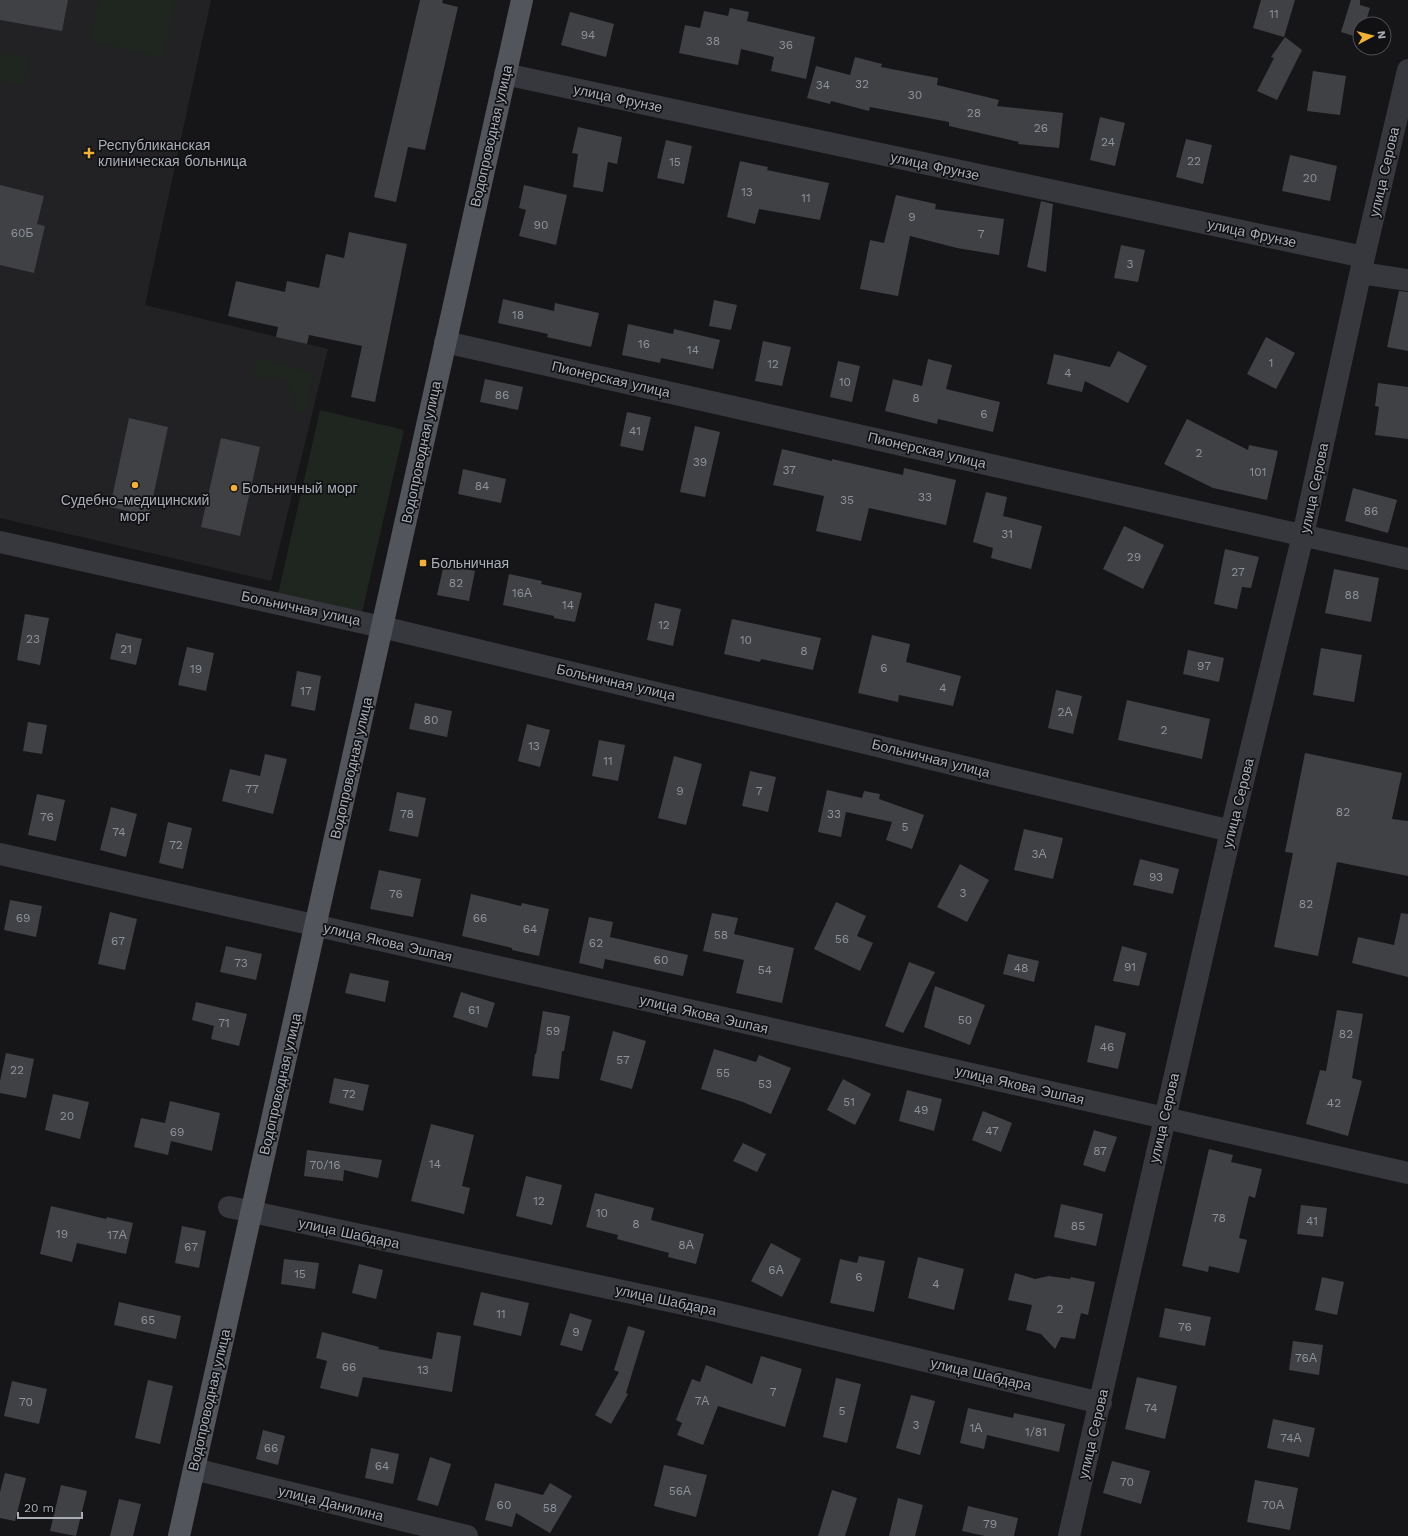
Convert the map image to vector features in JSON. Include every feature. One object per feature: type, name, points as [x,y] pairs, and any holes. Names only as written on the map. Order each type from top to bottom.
[{"type":"main road","name":"Водопроводная улица","points":[[179,1536],[522,0]]},
{"type":"street","name":"улица Серова","points":[[1070,1536],[1164,1118],[1231,831],[1304,535],[1363,265],[1408,70]]},
{"type":"street","name":"улица Фрунзе","points":[[505,74],[1363,265],[1408,280]]},
{"type":"street","name":"Пионерская улица","points":[[445,342],[1408,559]]},
{"type":"street","name":"Больничная улица","points":[[0,542],[382,626],[1231,831]]},
{"type":"street","name":"улица Якова Эшпая","points":[[0,854],[1408,1172]]},
{"type":"street","name":"улица Шабдара","points":[[228,1207],[716,1311],[1101,1403]]},
{"type":"street","name":"улица Данилина","points":[[194,1470],[467,1536]]},
{"type":"shaded area","name":"Республиканская клиническая больница","points":[[0,0],[211,0],[145,305],[328,349],[271,581],[0,518]]},
{"type":"shaded area","points":[[99,0],[176,0],[163,58],[90,41]]},
{"type":"shaded area","points":[[0,53],[30,58],[24,85],[0,81]]},
{"type":"shaded area","points":[[260,358],[312,373],[306,413],[295,410],[296,397],[288,392],[291,382],[278,377],[256,379],[253,369]]},
{"type":"shaded area","points":[[320,410],[404,430],[362,613],[278,594]]},
{"type":"building","points":[[0,0],[68,0],[62,31],[0,20]]},
{"type":"building","points":[[420,0],[443,0],[442,3],[458,7],[425,150],[408,147],[396,202],[374,197]]},
{"type":"building","points":[[1261,0],[1295,0],[1284,37],[1253,28]]},
{"type":"building","points":[[1351,0],[1360,0],[1360,5],[1370,8],[1368,16],[1352,16],[1352,35],[1341,32]]},
{"type":"building","points":[[730,8],[749,12],[747,21],[815,37],[806,79],[771,71],[774,57],[741,49],[738,65],[679,53],[685,25],[700,28],[704,11],[728,16]]},
{"type":"building","points":[[570,12],[614,24],[606,57],[561,45]]},
{"type":"building","points":[[1285,37],[1302,50],[1277,100],[1257,91],[1274,58],[1271,57]]},
{"type":"building","points":[[855,57],[882,64],[881,67],[938,78],[937,85],[999,100],[997,106],[1063,113],[1059,148],[1018,144],[1019,142],[949,126],[949,122],[870,107],[869,111],[831,101],[830,104],[807,98],[816,66],[850,75]]},
{"type":"building","points":[[1313,71],[1346,76],[1340,115],[1307,111]]},
{"type":"building","points":[[1100,117],[1125,123],[1115,166],[1090,160]]},
{"type":"building","points":[[578,127],[622,137],[617,164],[608,162],[603,192],[573,187],[578,154],[572,153]]},
{"type":"building","points":[[1186,139],[1212,145],[1203,184],[1176,177]]},
{"type":"building","points":[[666,140],[692,146],[684,184],[657,178]]},
{"type":"building","points":[[1290,155],[1337,166],[1330,201],[1282,191]]},
{"type":"building","points":[[740,161],[768,167],[767,170],[829,183],[820,220],[759,209],[755,224],[727,217]]},
{"type":"building","points":[[0,185],[44,196],[37,224],[45,226],[34,273],[0,265]]},
{"type":"building","points":[[524,185],[567,195],[556,245],[519,236],[526,210],[519,208]]},
{"type":"building","points":[[896,195],[936,204],[935,209],[1004,219],[999,255],[957,248],[910,236],[898,296],[860,289],[870,240],[884,243]]},
{"type":"building","points":[[1041,201],[1053,204],[1046,272],[1027,267]]},
{"type":"building","points":[[349,232],[407,244],[375,402],[351,397],[362,346],[309,335],[307,344],[276,337],[278,327],[228,316],[236,281],[285,292],[287,281],[319,288],[326,254],[344,258]]},
{"type":"building","points":[[1121,245],[1145,250],[1138,282],[1114,278]]},
{"type":"building","points":[[1399,291],[1408,292],[1408,351],[1387,347]]},
{"type":"building","points":[[503,299],[554,311],[555,303],[599,313],[591,347],[547,337],[548,334],[498,323]]},
{"type":"building","points":[[714,300],[737,305],[731,330],[709,326]]},
{"type":"building","points":[[628,324],[673,334],[674,329],[720,340],[713,369],[661,358],[660,363],[622,355]]},
{"type":"building","points":[[1266,337],[1295,353],[1276,389],[1247,374]]},
{"type":"building","points":[[763,341],[791,347],[782,386],[755,381]]},
{"type":"building","points":[[1118,351],[1147,366],[1128,403],[1085,381],[1082,392],[1047,384],[1054,354],[1110,367]]},
{"type":"building","points":[[928,359],[952,365],[946,389],[1000,402],[993,432],[938,419],[937,424],[885,411],[893,379],[922,386]]},
{"type":"building","points":[[838,361],[860,366],[852,402],[830,397]]},
{"type":"building","points":[[485,379],[523,387],[518,410],[480,402]]},
{"type":"building","points":[[1378,383],[1408,387],[1408,439],[1375,435],[1379,407],[1375,406]]},
{"type":"building","points":[[627,412],[651,417],[643,451],[620,446]]},
{"type":"building","name":"Судебно-медицинский морг","points":[[129,418],[168,427],[149,516],[110,507]]},
{"type":"building","points":[[1187,419],[1248,450],[1249,445],[1278,451],[1267,500],[1213,488],[1164,464]]},
{"type":"building","points":[[695,426],[720,432],[705,497],[680,492]]},
{"type":"building","name":"Больничный морг","points":[[221,438],[260,447],[240,536],[201,527]]},
{"type":"building","points":[[782,449],[832,461],[832,459],[903,475],[904,468],[956,480],[946,525],[869,508],[861,541],[816,531],[824,496],[773,485]]},
{"type":"building","points":[[463,469],[506,479],[501,503],[458,494]]},
{"type":"building","points":[[1353,488],[1397,500],[1388,533],[1345,521]]},
{"type":"building","points":[[986,492],[1007,497],[1003,516],[1042,526],[1031,569],[991,558],[993,548],[973,542]]},
{"type":"building","points":[[1124,526],[1164,545],[1143,589],[1103,569]]},
{"type":"building","points":[[1225,549],[1259,557],[1251,588],[1242,587],[1237,609],[1214,604]]},
{"type":"building","points":[[444,564],[475,571],[469,601],[437,595]]},
{"type":"building","points":[[1334,569],[1379,578],[1371,622],[1325,613]]},
{"type":"building","points":[[509,574],[542,581],[541,584],[582,593],[575,622],[503,605]]},
{"type":"building","points":[[655,603],[681,609],[673,646],[647,640]]},
{"type":"building","points":[[25,614],[49,618],[40,665],[17,660]]},
{"type":"building","points":[[732,619],[821,638],[813,670],[761,659],[760,662],[724,654]]},
{"type":"building","points":[[116,633],[142,639],[136,665],[110,659]]},
{"type":"building","points":[[872,635],[910,644],[906,662],[961,676],[953,706],[899,695],[898,702],[858,693]]},
{"type":"building","points":[[187,647],[214,653],[206,691],[178,685]]},
{"type":"building","points":[[1321,648],[1362,655],[1354,702],[1313,695]]},
{"type":"building","points":[[1188,650],[1224,658],[1219,682],[1183,674]]},
{"type":"building","points":[[297,671],[321,676],[315,711],[291,706]]},
{"type":"building","points":[[1056,690],[1082,696],[1073,734],[1048,728]]},
{"type":"building","points":[[1127,700],[1210,719],[1202,759],[1118,740]]},
{"type":"building","points":[[415,703],[452,711],[447,737],[409,729]]},
{"type":"building","points":[[28,722],[47,725],[42,754],[23,751]]},
{"type":"building","points":[[527,724],[550,730],[540,767],[518,761]]},
{"type":"building","points":[[599,740],[625,745],[618,781],[592,776]]},
{"type":"building","points":[[1305,753],[1402,773],[1392,819],[1408,821],[1408,876],[1337,862],[1318,956],[1274,947],[1293,853],[1285,852]]},
{"type":"building","points":[[265,754],[287,759],[273,814],[222,801],[230,769],[260,776]]},
{"type":"building","points":[[674,756],[702,764],[686,825],[658,818]]},
{"type":"building","points":[[750,771],[776,777],[768,812],[742,806]]},
{"type":"building","points":[[827,790],[862,798],[864,791],[880,794],[879,799],[924,815],[912,849],[886,840],[892,822],[846,812],[841,837],[818,832]]},
{"type":"building","points":[[397,792],[426,798],[418,837],[389,831]]},
{"type":"building","points":[[37,794],[65,800],[56,841],[28,835]]},
{"type":"building","points":[[111,807],[137,814],[126,857],[100,850]]},
{"type":"building","points":[[168,822],[192,828],[183,869],[159,863]]},
{"type":"building","points":[[1024,829],[1063,838],[1053,879],[1014,870]]},
{"type":"building","points":[[1140,859],[1179,869],[1173,894],[1133,885]]},
{"type":"building","points":[[960,864],[989,880],[967,922],[937,907]]},
{"type":"building","points":[[379,870],[421,879],[413,917],[370,909]]},
{"type":"building","points":[[471,894],[521,906],[522,903],[549,909],[539,956],[462,936]]},
{"type":"building","points":[[10,900],[42,906],[36,937],[4,930]]},
{"type":"building","points":[[836,902],[866,916],[857,936],[873,943],[860,971],[814,949]]},
{"type":"building","points":[[110,912],[137,919],[125,970],[98,964]]},
{"type":"building","points":[[712,913],[738,918],[734,934],[794,948],[782,1003],[736,993],[744,960],[703,951]]},
{"type":"building","points":[[1401,913],[1408,914],[1408,977],[1352,963],[1358,937],[1394,945]]},
{"type":"building","points":[[589,917],[613,922],[610,937],[688,955],[683,976],[605,959],[603,969],[579,963]]},
{"type":"building","points":[[226,946],[262,954],[256,980],[220,972]]},
{"type":"building","points":[[1122,946],[1147,953],[1139,986],[1113,981]]},
{"type":"building","points":[[1008,954],[1039,961],[1034,982],[1003,974]]},
{"type":"building","points":[[909,962],[935,972],[903,1033],[885,1026]]},
{"type":"building","points":[[350,973],[389,981],[385,1002],[345,993]]},
{"type":"building","points":[[935,986],[985,1005],[970,1045],[924,1027]]},
{"type":"building","points":[[461,992],[495,1003],[487,1028],[453,1017]]},
{"type":"building","points":[[196,1002],[247,1014],[239,1046],[211,1039],[214,1026],[192,1020]]},
{"type":"building","points":[[1337,1010],[1363,1014],[1352,1078],[1362,1081],[1348,1136],[1306,1124],[1320,1070],[1326,1071]]},
{"type":"building","points":[[543,1011],[570,1016],[564,1051],[562,1051],[559,1079],[532,1076]]},
{"type":"building","points":[[1095,1025],[1126,1033],[1118,1069],[1087,1062]]},
{"type":"building","points":[[613,1031],[646,1041],[632,1089],[600,1080]]},
{"type":"building","points":[[714,1049],[756,1062],[759,1055],[791,1068],[771,1114],[743,1102],[701,1089]]},
{"type":"building","points":[[6,1053],[34,1059],[26,1098],[0,1093],[0,1081]]},
{"type":"building","points":[[334,1078],[369,1085],[363,1111],[329,1103]]},
{"type":"building","points":[[843,1079],[871,1094],[855,1125],[827,1110]]},
{"type":"building","points":[[907,1090],[942,1099],[934,1131],[899,1121]]},
{"type":"building","points":[[53,1094],[89,1102],[80,1139],[45,1130]]},
{"type":"building","points":[[170,1101],[220,1113],[212,1151],[171,1141],[168,1155],[134,1147],[141,1118],[165,1123]]},
{"type":"building","points":[[983,1111],[1012,1123],[1001,1152],[972,1140]]},
{"type":"building","points":[[431,1124],[474,1135],[462,1186],[470,1188],[464,1214],[411,1201]]},
{"type":"building","points":[[1094,1130],[1117,1137],[1105,1172],[1083,1165]]},
{"type":"building","points":[[743,1143],[766,1154],[757,1172],[733,1161]]},
{"type":"building","points":[[1209,1149],[1233,1155],[1231,1162],[1262,1169],[1255,1198],[1249,1196],[1239,1238],[1247,1240],[1239,1273],[1209,1266],[1208,1272],[1182,1266]]},
{"type":"building","points":[[307,1150],[382,1160],[378,1178],[344,1170],[343,1181],[304,1176]]},
{"type":"building","points":[[526,1176],[562,1185],[552,1225],[516,1216]]},
{"type":"building","points":[[595,1193],[654,1208],[651,1220],[704,1234],[696,1264],[668,1257],[669,1253],[617,1239],[618,1235],[586,1227]]},
{"type":"building","points":[[1061,1204],[1103,1214],[1096,1246],[1054,1237]]},
{"type":"building","points":[[1301,1205],[1327,1208],[1323,1237],[1297,1234]]},
{"type":"building","points":[[51,1206],[106,1219],[107,1217],[133,1223],[126,1254],[77,1243],[72,1262],[40,1254]]},
{"type":"building","points":[[182,1226],[206,1231],[199,1268],[175,1263]]},
{"type":"building","points":[[771,1243],[801,1259],[782,1297],[751,1281]]},
{"type":"building","points":[[859,1256],[885,1261],[874,1312],[830,1303],[840,1259],[857,1263]]},
{"type":"building","points":[[918,1257],[964,1269],[954,1310],[908,1298]]},
{"type":"building","points":[[284,1259],[319,1263],[315,1289],[281,1284]]},
{"type":"building","points":[[359,1264],[383,1270],[376,1299],[352,1293]]},
{"type":"building","points":[[1015,1273],[1035,1279],[1049,1276],[1070,1279],[1071,1277],[1095,1282],[1088,1315],[1081,1313],[1075,1339],[1061,1337],[1055,1349],[1041,1334],[1026,1330],[1032,1305],[1008,1300]]},
{"type":"building","points":[[1322,1277],[1344,1282],[1337,1315],[1315,1310]]},
{"type":"building","points":[[481,1292],[529,1303],[521,1336],[473,1325]]},
{"type":"building","points":[[119,1302],[181,1316],[176,1339],[114,1325]]},
{"type":"building","points":[[1165,1308],[1211,1317],[1205,1346],[1159,1337]]},
{"type":"building","points":[[570,1313],[592,1320],[582,1351],[560,1345]]},
{"type":"building","points":[[628,1326],[645,1331],[626,1393],[628,1394],[611,1424],[595,1415],[619,1372],[614,1370]]},
{"type":"building","points":[[322,1332],[379,1347],[378,1349],[432,1359],[437,1332],[461,1336],[452,1392],[363,1377],[358,1397],[320,1388],[327,1361],[316,1358]]},
{"type":"building","points":[[1293,1341],[1323,1345],[1319,1375],[1289,1370]]},
{"type":"building","points":[[761,1356],[802,1369],[785,1427],[718,1406],[703,1445],[677,1435],[682,1423],[676,1420],[692,1379],[700,1382],[706,1365],[752,1384]]},
{"type":"building","points":[[1137,1377],[1177,1386],[1165,1439],[1125,1429]]},
{"type":"building","points":[[836,1378],[861,1384],[847,1443],[823,1437]]},
{"type":"building","points":[[148,1380],[173,1386],[160,1444],[135,1438]]},
{"type":"building","points":[[12,1381],[47,1389],[39,1424],[4,1416]]},
{"type":"building","points":[[911,1395],[935,1401],[920,1455],[896,1448]]},
{"type":"building","points":[[968,1408],[1013,1418],[1014,1413],[1065,1424],[1059,1452],[987,1435],[984,1449],[960,1443]]},
{"type":"building","points":[[1273,1419],[1315,1428],[1309,1457],[1267,1448]]},
{"type":"building","points":[[263,1430],[285,1436],[278,1465],[256,1459]]},
{"type":"building","points":[[371,1448],[399,1454],[393,1484],[365,1478]]},
{"type":"building","points":[[430,1457],[451,1464],[438,1506],[417,1500]]},
{"type":"building","points":[[1112,1461],[1150,1471],[1141,1504],[1103,1493]]},
{"type":"building","points":[[664,1465],[707,1475],[696,1517],[654,1506]]},
{"type":"building","points":[[5,1473],[26,1478],[15,1521],[0,1518],[0,1492]]},
{"type":"building","points":[[1255,1480],[1298,1488],[1290,1530],[1247,1522]]},
{"type":"building","points":[[495,1483],[543,1495],[550,1483],[572,1496],[550,1533],[516,1513],[512,1527],[485,1520]]},
{"type":"building","points":[[61,1485],[87,1491],[76,1536],[50,1531]]},
{"type":"building","points":[[832,1490],[857,1498],[845,1536],[818,1536]]},
{"type":"building","points":[[898,1498],[923,1505],[915,1536],[889,1536]]},
{"type":"building","points":[[119,1499],[141,1504],[133,1536],[110,1536]]},
{"type":"building","points":[[968,1506],[1018,1518],[1014,1536],[985,1536],[962,1531]]},
{"type":"place","name":"Республиканская клиническая больница","points":[[89,153]]},
{"type":"place","name":"Судебно-медицинский морг","points":[[135,485]]},
{"type":"place","name":"Больничный морг","points":[[234,488]]},
{"type":"place","name":"Больничная","points":[[423,563]]}]
